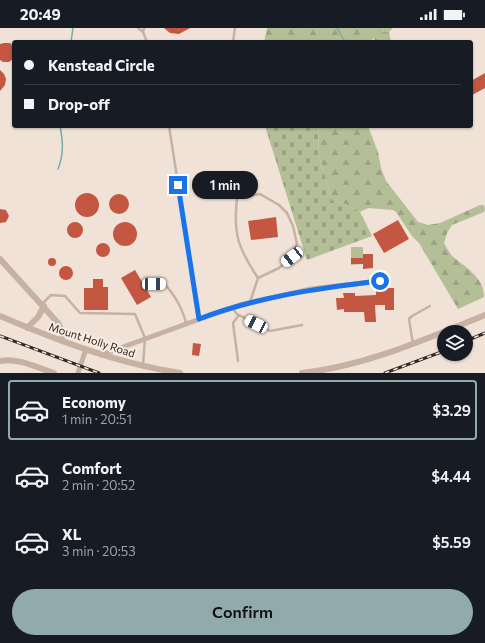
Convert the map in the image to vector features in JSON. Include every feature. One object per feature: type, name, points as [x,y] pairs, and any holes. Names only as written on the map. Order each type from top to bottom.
[{"type":"street","points":[[0,258],[43,305],[61,329],[62,341]]},
{"type":"street","points":[[101,355],[231,308],[311,289],[380,281]]},
{"type":"street","points":[[27,328],[38,317],[43,305]]},
{"type":"street","points":[[302,373],[343,366],[382,355],[485,315]]},
{"type":"street","name":"Mount Holly Road","points":[[0,316],[27,328],[101,355],[143,367],[180,373]]},
{"type":"street","points":[[78,373],[86,350]]},
{"type":"street","points":[[0,361],[10,360],[54,373]]},
{"type":"lane","points":[[138,28],[143,32],[146,40]]},
{"type":"lane","points":[[143,32],[144,28]]},
{"type":"lane","points":[[234,40],[235,28]]},
{"type":"lane","points":[[169,128],[199,319]]},
{"type":"lane","points":[[250,303],[258,278],[278,268],[292,257],[297,244],[293,226],[287,213],[279,205],[260,194],[237,198],[235,217],[239,245],[245,259],[258,278]]},
{"type":"lane","points":[[154,284],[164,284],[169,289],[184,317],[186,324]]},
{"type":"lane","points":[[43,305],[51,295],[65,296],[80,313],[135,314],[145,338],[143,367]]},
{"type":"lane","points":[[413,344],[409,319],[430,306]]},
{"type":"lane","points":[[231,308],[240,315],[270,331],[302,325]]},
{"type":"lane","points":[[238,361],[233,323],[240,315]]},
{"type":"green space","points":[[267,28],[393,28],[389,32],[382,30],[372,40],[264,40]]},
{"type":"green space","points":[[382,30],[389,32],[391,40],[374,40],[377,31]]},
{"type":"green space","points":[[266,128],[318,128],[319,156],[332,200],[345,204],[360,212],[372,236],[307,260]]},
{"type":"green space","points":[[318,128],[369,128],[378,152],[381,168],[386,181],[418,222],[428,225],[440,223],[480,205],[484,205],[484,212],[452,225],[447,233],[444,243],[452,256],[468,268],[477,278],[481,284],[484,297],[458,309],[419,243],[412,236],[396,212],[393,210],[368,208],[360,212],[345,204],[332,200],[319,156]]},
{"type":"green space","points":[[351,247],[363,247],[363,264],[351,265]]},
{"type":"building","points":[[164,28],[190,28],[179,34],[170,33]]},
{"type":"building","points":[[10,43],[12,45],[12,60],[9,62],[3,62],[0,60],[0,44]]},
{"type":"building","points":[[0,70],[6,79],[5,85],[0,91]]},
{"type":"building","points":[[485,73],[485,88],[473,94],[473,80]]},
{"type":"building","points":[[87,193],[92,194],[98,200],[98,210],[92,216],[87,217],[82,216],[76,210],[75,205],[76,200],[82,194]]},
{"type":"building","points":[[115,194],[123,194],[129,200],[129,208],[123,214],[115,214],[109,208],[109,200]]},
{"type":"building","points":[[0,209],[6,210],[9,216],[6,222],[0,223]]},
{"type":"building","points":[[276,217],[278,237],[251,240],[248,221]]},
{"type":"building","points":[[398,220],[409,239],[384,253],[373,234]]},
{"type":"building","points":[[75,222],[81,224],[83,230],[81,236],[75,238],[69,236],[67,230],[69,224]]},
{"type":"building","points":[[125,222],[130,223],[136,229],[136,239],[130,245],[125,246],[120,245],[114,239],[113,234],[114,229],[120,223]]},
{"type":"building","points":[[100,243],[106,243],[110,247],[110,253],[106,257],[100,257],[96,253],[96,247]]},
{"type":"building","points":[[363,254],[373,254],[373,268],[363,269],[363,264],[351,264],[351,258],[363,258]]},
{"type":"building","points":[[50,258],[54,258],[56,262],[54,266],[50,266],[48,264],[48,260]]},
{"type":"building","points":[[63,266],[69,266],[73,270],[73,276],[69,280],[63,280],[59,276],[59,270]]},
{"type":"building","points":[[135,270],[151,297],[137,305],[121,278]]},
{"type":"building","points":[[93,279],[103,279],[103,287],[108,287],[108,310],[84,310],[84,288],[93,288]]},
{"type":"building","points":[[376,288],[394,288],[394,310],[385,310],[385,305],[375,305],[376,322],[365,322],[364,312],[344,312],[344,309],[337,310],[336,298],[344,298],[343,293],[355,293],[355,296],[376,295]]},
{"type":"building","points":[[193,343],[201,344],[199,356],[192,355]]},
{"type":"waterway","points":[[71,40],[73,28]]},
{"type":"waterway","points":[[337,28],[344,40]]},
{"type":"waterway","points":[[58,169],[62,148],[60,128]]},
{"type":"railway","points":[[473,338],[485,333]]},
{"type":"railway","points":[[0,336],[99,373]]},
{"type":"railway","points":[[385,373],[437,354]]},
{"type":"route","points":[[178,185],[199,319],[230,308],[284,294],[380,281]]}]
